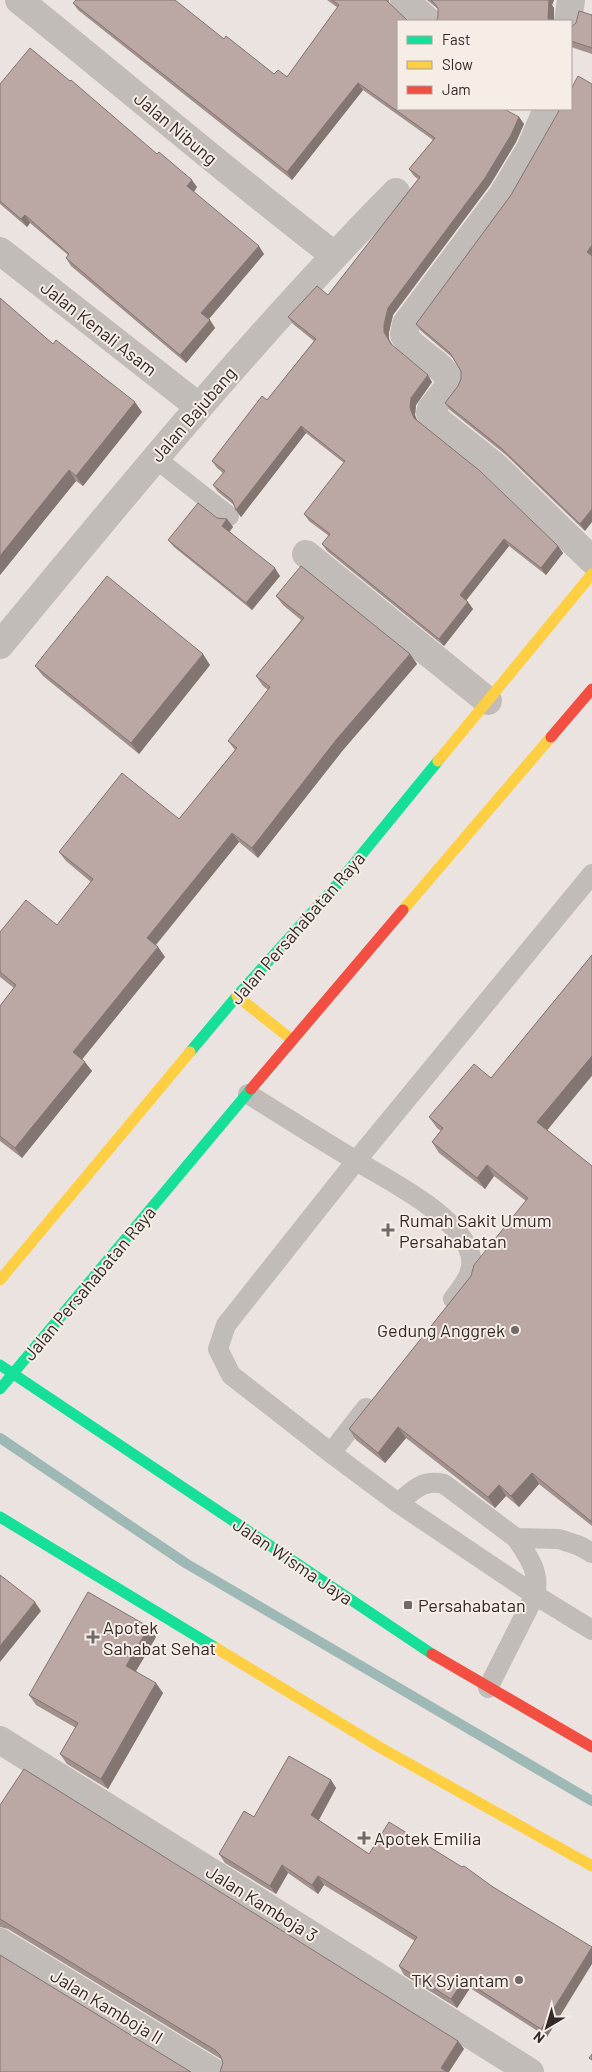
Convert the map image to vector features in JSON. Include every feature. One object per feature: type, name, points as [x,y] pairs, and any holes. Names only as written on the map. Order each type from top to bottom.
[{"type":"street","name":"Jalan Nibung","points":[[19,0],[127,86],[246,187],[334,255]]},
{"type":"street","points":[[404,0],[427,20]]},
{"type":"street","points":[[568,20],[571,0]]},
{"type":"street","points":[[542,112],[530,149],[503,194],[406,324],[404,335],[409,344],[446,372],[450,379],[451,384],[431,409],[430,413],[432,416],[495,466],[592,560]]},
{"type":"street","name":"Jalan Bajubang","points":[[0,645],[198,406],[334,255],[396,192]]},
{"type":"street","name":"Jalan Kenali Asam","points":[[0,251],[198,406]]},
{"type":"street","points":[[306,554],[488,701]]},
{"type":"street","name":"Jalan Persahabatan Raya","points":[[0,1280],[237,996],[335,887],[592,574]]},
{"type":"street","name":"Jalan Persahabatan Raya","points":[[0,1389],[292,1040],[592,690]]},
{"type":"street","points":[[237,996],[292,1040]]},
{"type":"street","name":"Jalan Wisma Jaya","points":[[0,1365],[442,1661],[592,1747]]},
{"type":"street","points":[[0,1517],[382,1748],[592,1866]]},
{"type":"street","name":"Jalan Kamboja 3","points":[[0,1740],[524,2070]]},
{"type":"street","name":"Jalan Kamboja II","points":[[0,1942],[214,2072]]},
{"type":"lane","points":[[155,458],[229,516]]},
{"type":"lane","points":[[592,874],[356,1161],[226,1325],[218,1348],[231,1375],[331,1454],[535,1595],[592,1630]]},
{"type":"lane","points":[[248,1094],[434,1211],[457,1232],[469,1249],[472,1265],[469,1279],[439,1317]]},
{"type":"lane","points":[[331,1454],[379,1393]]},
{"type":"lane","points":[[398,1502],[422,1484],[431,1481],[444,1484],[516,1538],[532,1563],[538,1583],[535,1595],[488,1688]]},
{"type":"lane","points":[[516,1538],[559,1539],[580,1546],[592,1553]]},
{"type":"building","points":[[76,0],[175,0],[224,39],[226,36],[274,74],[278,70],[287,77],[339,5],[332,0],[386,0],[407,20],[397,20],[397,110],[506,110],[519,117],[511,135],[485,178],[388,308],[384,332],[391,344],[428,375],[411,398],[410,408],[414,418],[480,471],[558,546],[541,568],[504,539],[460,595],[468,602],[439,639],[322,544],[330,534],[304,514],[345,461],[301,426],[236,510],[232,500],[213,485],[225,471],[212,461],[262,396],[267,400],[316,339],[288,317],[317,286],[328,295],[420,177],[409,169],[435,138],[358,83],[287,172],[73,3]]},
{"type":"building","points":[[431,0],[549,0],[549,20],[436,20],[438,8]]},
{"type":"building","points":[[579,11],[592,15],[592,48],[572,41],[572,26],[576,23]]},
{"type":"building","points":[[30,48],[71,80],[157,154],[159,152],[192,180],[187,186],[259,246],[201,313],[210,320],[180,355],[66,258],[69,254],[25,215],[21,219],[0,201],[0,84]]},
{"type":"building","points":[[578,76],[592,84],[592,245],[587,252],[592,256],[592,509],[580,524],[501,448],[445,403],[458,386],[461,379],[461,371],[450,353],[416,324],[511,195],[559,110],[572,110],[572,87]]},
{"type":"building","points":[[0,298],[53,344],[56,340],[135,402],[76,476],[69,470],[0,556]]},
{"type":"building","points":[[198,503],[217,518],[227,519],[222,526],[275,568],[246,603],[168,540]]},
{"type":"building","points":[[301,566],[410,654],[336,740],[252,848],[232,833],[147,938],[158,947],[73,1052],[85,1062],[15,1148],[0,1136],[0,1006],[16,985],[0,972],[0,932],[26,900],[57,925],[93,879],[59,852],[122,773],[179,819],[237,748],[228,741],[270,687],[256,676],[304,618],[276,596]]},
{"type":"building","points":[[107,576],[203,654],[131,743],[35,666]]},
{"type":"building","name":"Gedung Anggrek","points":[[592,955],[592,1056],[537,1122],[592,1166],[592,1522],[532,1473],[511,1496],[499,1485],[488,1497],[398,1427],[378,1453],[349,1429],[471,1276],[474,1265],[528,1198],[487,1165],[477,1178],[432,1142],[443,1128],[429,1117],[474,1064],[491,1078]]},
{"type":"building","points":[[0,1575],[35,1602],[0,1646]]},
{"type":"building","points":[[88,1592],[149,1627],[126,1666],[156,1683],[101,1779],[60,1754],[78,1723],[29,1695]]},
{"type":"building","points":[[289,1756],[331,1780],[311,1815],[369,1854],[389,1822],[462,1867],[464,1866],[493,1887],[592,1947],[541,2029],[464,1980],[451,1999],[399,1966],[417,1937],[318,1876],[312,1885],[282,1865],[270,1886],[219,1854],[244,1811],[254,1817]]},
{"type":"building","points":[[24,1769],[458,2041],[441,2068],[447,2072],[220,2072],[223,2063],[220,2055],[215,2050],[0,1919],[0,1805]]},
{"type":"building","points":[[0,1955],[191,2072],[0,2072]]},
{"type":"waterway","points":[[0,1438],[187,1564],[592,1801]]},
{"type":"traffic: fast","points":[[190,1052],[237,996],[335,887],[438,761]]},
{"type":"traffic: fast","points":[[0,1389],[251,1089]]},
{"type":"traffic: fast","points":[[0,1365],[432,1654]]},
{"type":"traffic: fast","points":[[0,1517],[216,1648]]},
{"type":"traffic: slow","points":[[438,761],[592,574]]},
{"type":"traffic: slow","points":[[403,910],[551,737]]},
{"type":"traffic: slow","points":[[237,996],[292,1040]]},
{"type":"traffic: slow","points":[[0,1280],[190,1052]]},
{"type":"traffic: slow","points":[[216,1648],[381,1748],[592,1866]]},
{"type":"traffic: jam","points":[[551,737],[592,689]]},
{"type":"traffic: jam","points":[[251,1089],[403,910]]},
{"type":"traffic: jam","points":[[432,1654],[592,1747]]},
{"type":"place","name":"Rumah Sakit Umum Persahabatan","points":[[388,1230]]},
{"type":"place","name":"Gedung Anggrek","points":[[515,1330]]},
{"type":"place","name":"Persahabatan","points":[[408,1605]]},
{"type":"place","name":"Apotek Sahabat Sehat","points":[[93,1637]]},
{"type":"place","name":"Apotek Emilia","points":[[364,1838]]},
{"type":"place","name":"TK Syiantam","points":[[519,1980]]}]
